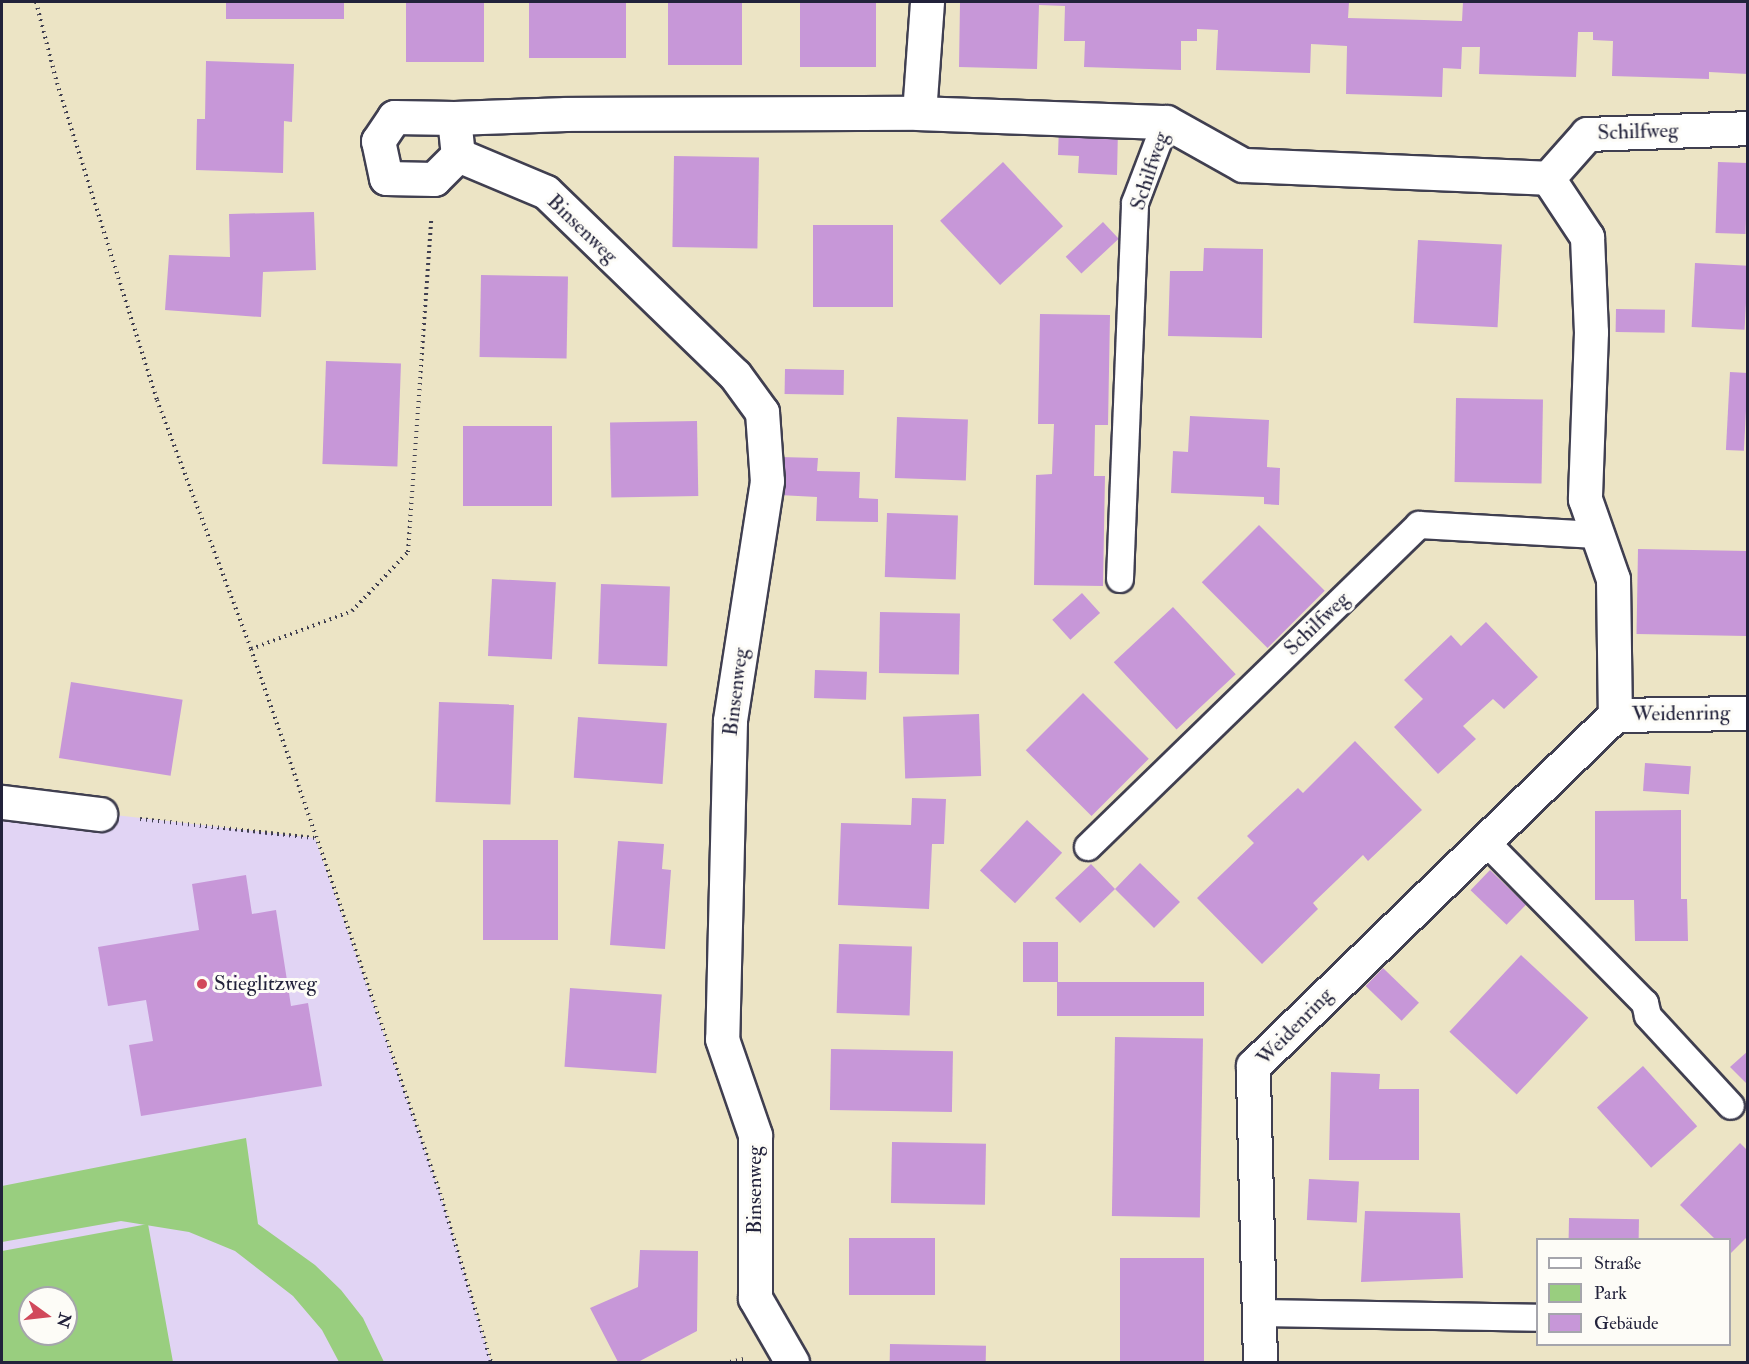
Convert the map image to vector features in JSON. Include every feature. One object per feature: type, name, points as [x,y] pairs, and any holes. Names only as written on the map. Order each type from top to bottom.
[{"type":"street","points":[[454,118],[458,154],[434,179],[386,178],[378,141],[394,117],[919,113],[927,2]]},
{"type":"street","name":"Schilfweg","points":[[919,113],[1166,122],[1243,165],[1548,178],[1587,134],[1748,128]]},
{"type":"street","name":"Binsenweg","points":[[458,154],[546,192],[735,375],[762,412],[767,481],[730,721],[722,1039],[755,1135],[755,1298],[792,1362]]},
{"type":"street","points":[[1548,178],[1587,237],[1591,332],[1584,499],[1613,579],[1615,715]]},
{"type":"street","name":"Weidenring","points":[[1260,1362],[1253,1066],[1615,715],[1748,713]]},
{"type":"street","points":[[2,802],[100,814]]},
{"type":"lane","name":"Schilfweg","points":[[1120,579],[1135,203],[1166,122]]},
{"type":"lane","name":"Schilfweg","points":[[1088,847],[1419,525],[1597,535]]},
{"type":"lane","points":[[1485,841],[1645,1003],[1648,1016],[1731,1106]]},
{"type":"lane","points":[[1259,1313],[1536,1318]]},
{"type":"path","points":[[36,2],[57,83],[157,399],[251,649],[440,1194],[491,1362]]},
{"type":"path","points":[[251,649],[352,611],[408,552],[434,179]]},
{"type":"path","points":[[100,814],[315,838]]},
{"type":"shaded area","points":[[2,802],[315,838],[440,1193],[491,1362],[2,1362]]},
{"type":"green space","points":[[246,1138],[258,1224],[315,1265],[341,1290],[363,1318],[384,1362],[339,1362],[322,1330],[293,1296],[235,1251],[189,1232],[121,1221],[2,1242],[2,1186]]},
{"type":"green space","points":[[148,1224],[173,1362],[2,1362],[2,1251]]},
{"type":"building","points":[[226,2],[344,2],[344,19],[226,19]]},
{"type":"building","points":[[406,2],[484,2],[484,62],[406,62]]},
{"type":"building","points":[[529,2],[626,2],[626,58],[529,58]]},
{"type":"building","points":[[668,2],[742,2],[742,65],[668,65]]},
{"type":"building","points":[[800,2],[876,2],[876,67],[800,67]]},
{"type":"building","points":[[960,2],[1349,2],[1348,18],[1462,21],[1463,2],[1748,2],[1748,74],[1709,72],[1709,79],[1612,76],[1613,41],[1593,40],[1593,32],[1578,32],[1576,77],[1479,74],[1480,47],[1462,47],[1461,69],[1443,68],[1442,97],[1346,94],[1347,46],[1311,44],[1310,73],[1216,70],[1218,30],[1197,29],[1197,41],[1181,41],[1181,70],[1084,67],[1085,41],[1064,41],[1065,6],[1039,5],[1037,69],[959,67]]},
{"type":"building","points":[[206,61],[294,64],[292,122],[284,121],[283,173],[196,170],[197,119],[205,119]]},
{"type":"building","points":[[1059,126],[1118,129],[1117,175],[1078,173],[1079,156],[1058,155]]},
{"type":"building","points":[[674,156],[759,157],[757,248],[672,247]]},
{"type":"building","points":[[1003,162],[1063,226],[1000,285],[940,221]]},
{"type":"building","points":[[1718,162],[1748,163],[1746,234],[1716,233]]},
{"type":"building","points":[[314,212],[316,270],[263,272],[261,317],[165,310],[169,255],[230,257],[229,214]]},
{"type":"building","points":[[1103,222],[1119,239],[1081,274],[1066,257]]},
{"type":"building","points":[[813,225],[893,225],[893,307],[813,307]]},
{"type":"building","points":[[1418,240],[1502,244],[1498,327],[1414,323]]},
{"type":"building","points":[[1204,248],[1263,249],[1262,338],[1168,336],[1170,271],[1203,271]]},
{"type":"building","points":[[1695,263],[1748,266],[1745,330],[1692,327]]},
{"type":"building","points":[[481,275],[568,277],[567,359],[480,357]]},
{"type":"building","points":[[1616,309],[1665,310],[1665,333],[1616,332]]},
{"type":"building","points":[[1040,314],[1110,315],[1108,425],[1095,425],[1094,476],[1105,476],[1103,586],[1034,585],[1036,475],[1052,474],[1054,424],[1038,424]]},
{"type":"building","points":[[326,361],[401,364],[397,467],[322,464]]},
{"type":"building","points":[[785,369],[844,370],[844,395],[785,394]]},
{"type":"building","points":[[1730,372],[1748,373],[1744,451],[1726,450]]},
{"type":"building","points":[[1456,398],[1543,400],[1542,484],[1455,482]]},
{"type":"building","points":[[1190,416],[1269,420],[1267,467],[1280,468],[1279,505],[1264,504],[1264,497],[1171,493],[1173,451],[1188,452]]},
{"type":"building","points":[[897,417],[968,419],[966,480],[895,478]]},
{"type":"building","points":[[697,421],[698,496],[611,498],[610,423]]},
{"type":"building","points":[[463,426],[552,426],[552,506],[463,506]]},
{"type":"building","points":[[780,457],[818,458],[817,471],[860,472],[859,498],[878,499],[878,522],[816,521],[817,497],[779,495]]},
{"type":"building","points":[[887,513],[958,515],[956,579],[885,577]]},
{"type":"building","points":[[1259,525],[1325,591],[1267,648],[1202,582]]},
{"type":"building","points":[[1638,549],[1748,551],[1746,636],[1637,634]]},
{"type":"building","points":[[492,579],[556,582],[552,659],[488,656]]},
{"type":"building","points":[[601,584],[670,586],[667,666],[598,664]]},
{"type":"building","points":[[1082,593],[1100,613],[1070,640],[1052,620]]},
{"type":"building","points":[[1173,607],[1236,674],[1177,730],[1114,662]]},
{"type":"building","points":[[880,612],[960,613],[959,674],[879,673]]},
{"type":"building","points":[[1486,622],[1538,677],[1504,709],[1493,699],[1463,726],[1476,739],[1438,774],[1394,727],[1423,699],[1404,680],[1451,635],[1461,646]]},
{"type":"building","points":[[815,670],[867,672],[866,700],[814,698]]},
{"type":"building","points":[[71,682],[183,700],[171,776],[59,758]]},
{"type":"building","points":[[1083,693],[1149,759],[1091,816],[1026,750]]},
{"type":"building","points":[[439,702],[514,705],[510,805],[436,802]]},
{"type":"building","points":[[979,714],[981,776],[905,779],[903,717]]},
{"type":"building","points":[[578,717],[667,723],[663,784],[574,778]]},
{"type":"building","points":[[1355,741],[1422,810],[1368,861],[1363,855],[1313,903],[1318,909],[1262,964],[1197,898],[1254,843],[1247,836],[1298,788],[1303,793]]},
{"type":"building","points":[[1645,763],[1691,766],[1689,794],[1643,791]]},
{"type":"building","points":[[912,798],[946,799],[944,844],[932,844],[929,909],[838,905],[841,823],[911,825]]},
{"type":"building","points":[[1681,810],[1681,899],[1687,899],[1688,941],[1635,941],[1634,900],[1595,900],[1595,811]]},
{"type":"building","points":[[1027,820],[1062,853],[1015,903],[980,870]]},
{"type":"building","points":[[483,840],[558,840],[558,940],[483,940]]},
{"type":"building","points":[[618,841],[664,844],[662,869],[671,870],[665,949],[610,945]]},
{"type":"building","points":[[1140,863],[1180,902],[1154,928],[1115,889]]},
{"type":"building","points":[[1091,864],[1115,889],[1080,923],[1055,898]]},
{"type":"building","points":[[1490,870],[1526,905],[1507,925],[1471,890]]},
{"type":"building","points":[[246,875],[252,914],[276,910],[291,1006],[308,1003],[322,1086],[141,1116],[129,1045],[153,1041],[146,1000],[108,1006],[98,947],[199,930],[192,884]]},
{"type":"building","points":[[1023,942],[1058,942],[1058,982],[1023,982]]},
{"type":"building","points":[[839,944],[912,947],[910,1016],[837,1013]]},
{"type":"building","points":[[1521,955],[1588,1018],[1517,1095],[1449,1032]]},
{"type":"building","points":[[1383,968],[1419,1003],[1402,1021],[1366,986]]},
{"type":"building","points":[[1057,982],[1204,982],[1204,1016],[1057,1016]]},
{"type":"building","points":[[570,988],[662,994],[656,1073],[564,1067]]},
{"type":"building","points":[[1115,1037],[1203,1039],[1200,1218],[1112,1216]]},
{"type":"building","points":[[831,1049],[953,1051],[952,1112],[830,1110]]},
{"type":"building","points":[[1748,1051],[1748,1085],[1730,1067]]},
{"type":"building","points":[[1643,1066],[1697,1126],[1651,1168],[1597,1107]]},
{"type":"building","points":[[1331,1072],[1380,1074],[1379,1089],[1419,1089],[1419,1160],[1329,1160]]},
{"type":"building","points":[[892,1142],[986,1144],[985,1205],[891,1203]]},
{"type":"building","points":[[1740,1143],[1748,1151],[1748,1236],[1731,1253],[1731,1238],[1714,1238],[1680,1205]]},
{"type":"building","points":[[1309,1179],[1359,1182],[1357,1223],[1307,1220]]},
{"type":"building","points":[[1365,1211],[1460,1213],[1463,1278],[1361,1282]]},
{"type":"building","points":[[1569,1218],[1639,1219],[1639,1238],[1569,1238]]},
{"type":"building","points":[[849,1238],[935,1238],[935,1295],[849,1295]]},
{"type":"building","points":[[640,1250],[698,1251],[697,1331],[638,1362],[618,1362],[590,1308],[638,1287]]},
{"type":"building","points":[[1120,1258],[1204,1258],[1204,1362],[1120,1362]]},
{"type":"building","points":[[890,1344],[986,1346],[986,1362],[890,1362]]},
{"type":"place","name":"Stieglitzweg","points":[[202,984]]}]
